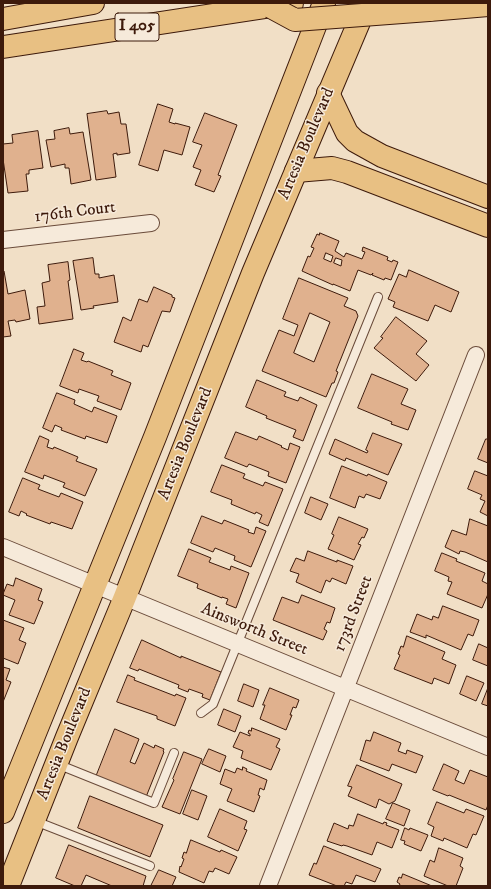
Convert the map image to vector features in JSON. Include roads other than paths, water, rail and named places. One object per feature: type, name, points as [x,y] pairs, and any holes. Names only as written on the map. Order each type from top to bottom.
[{"type":"main road","points":[[3,19],[92,3]]},
{"type":"main road","name":"Artesia Boulevard","points":[[3,812],[158,429],[324,3]]},
{"type":"main road","name":"Artesia Boulevard","points":[[8,886],[56,764],[125,597],[253,273],[367,3]]},
{"type":"main road","points":[[281,5],[295,20],[488,5]]},
{"type":"main road","name":"I 405","points":[[3,47],[281,5]]},
{"type":"main road","points":[[328,93],[347,133],[355,141],[382,156],[488,197]]},
{"type":"main road","points":[[296,171],[332,168],[347,172],[488,226]]},
{"type":"street","name":"176th Court","points":[[3,240],[151,223]]},
{"type":"street","name":"173rd Street","points":[[268,886],[476,355]]},
{"type":"street","name":"Ainsworth Street","points":[[3,547],[488,747]]},
{"type":"lane","points":[[201,713],[213,704],[378,297]]},
{"type":"lane","points":[[56,764],[154,803],[174,753]]},
{"type":"lane","points":[[34,821],[150,866]]}]
